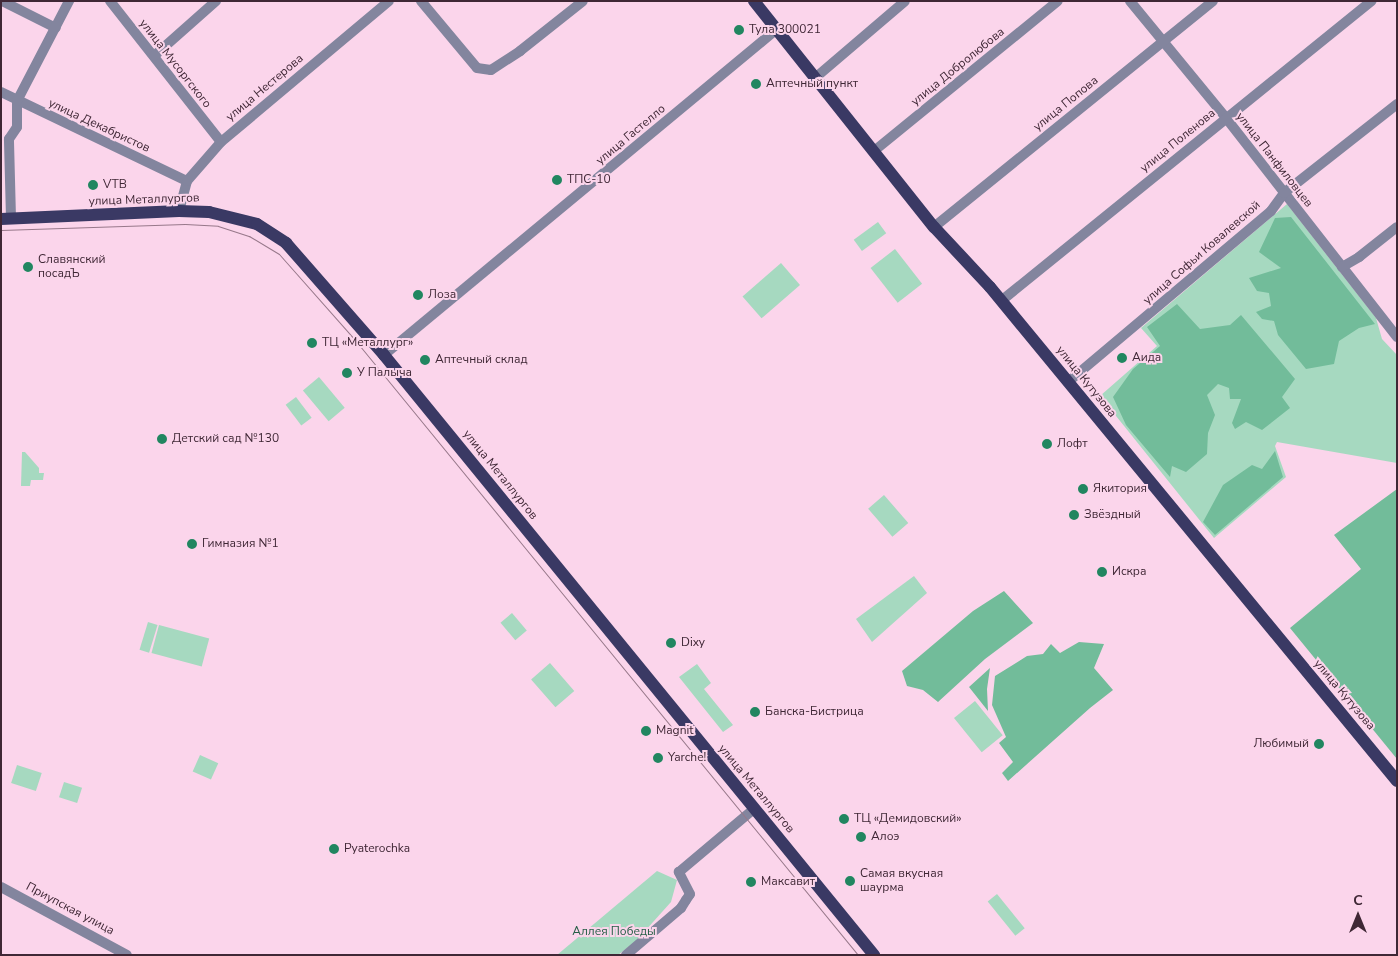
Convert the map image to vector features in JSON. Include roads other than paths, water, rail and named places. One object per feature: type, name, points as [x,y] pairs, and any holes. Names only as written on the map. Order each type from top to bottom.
[{"type":"main road","name":"улица Кутузова","points":[[754,1],[934,227],[1001,302],[1068,382],[1397,781]]},
{"type":"main road","name":"улица Металлургов","points":[[6,218],[179,211],[209,212],[232,216],[257,224],[274,233],[316,274],[384,355],[874,955]]},
{"type":"street","points":[[2,1],[56,28]]},
{"type":"street","points":[[6,218],[5,137],[17,127],[17,101],[69,1]]},
{"type":"street","name":"улица Мусоргского","points":[[110,1],[221,142]]},
{"type":"street","points":[[154,56],[216,1]]},
{"type":"street","name":"улица Нестерова","points":[[179,211],[187,181],[221,142],[389,1]]},
{"type":"street","points":[[421,1],[478,68],[491,70],[520,51],[582,1]]},
{"type":"street","points":[[815,78],[905,1]]},
{"type":"street","name":"улица Добролюбова","points":[[874,152],[1058,1]]},
{"type":"street","name":"улица Панфиловцев","points":[[1130,1],[1226,118],[1396,337]]},
{"type":"street","name":"улица Попова","points":[[934,227],[1213,1]]},
{"type":"street","name":"улица Поленова","points":[[1001,302],[1372,1]]},
{"type":"street","name":"улица Гастелло","points":[[384,355],[777,29]]},
{"type":"street","name":"улица Декабристов","points":[[1,92],[187,181]]},
{"type":"street","name":"улица Софьи Ковалевской","points":[[1068,382],[1270,211],[1284,193],[1395,110]]},
{"type":"street","points":[[1342,267],[1359,257],[1397,227]]},
{"type":"street","points":[[626,955],[681,908],[690,894],[679,872],[755,808]]},
{"type":"street","name":"Приупская улица","points":[[1,887],[127,955]]},
{"type":"tram line","points":[[1,230],[185,224],[218,226],[249,236],[279,254],[355,340],[858,955]]},
{"type":"place","name":"Тула 300021","points":[[739,30]]},
{"type":"place","name":"Аптечный пункт","points":[[756,84]]},
{"type":"place","name":"ТПС-10","points":[[557,180]]},
{"type":"place","name":"VTB","points":[[93,185]]},
{"type":"place","name":"Славянский посадЪ","points":[[28,267]]},
{"type":"place","name":"Лоза","points":[[418,295]]},
{"type":"place","name":"ТЦ «Металлург»","points":[[312,343]]},
{"type":"place","name":"Аида","points":[[1122,358]]},
{"type":"place","name":"Аптечный склад","points":[[425,360]]},
{"type":"place","name":"У Палыча","points":[[347,373]]},
{"type":"place","name":"Детский сад №130","points":[[162,439]]},
{"type":"place","name":"Лофт","points":[[1047,444]]},
{"type":"place","name":"Якитория","points":[[1083,489]]},
{"type":"place","name":"Звёздный","points":[[1074,515]]},
{"type":"place","name":"Гимназия №1","points":[[192,544]]},
{"type":"place","name":"Искра","points":[[1102,572]]},
{"type":"place","name":"Dixy","points":[[671,643]]},
{"type":"place","name":"Банска-Бистрица","points":[[755,712]]},
{"type":"place","name":"Magnit","points":[[646,731]]},
{"type":"place","name":"Любимый","points":[[1319,744]]},
{"type":"place","name":"Yarche!","points":[[658,758]]},
{"type":"place","name":"ТЦ «Демидовский»","points":[[844,819]]},
{"type":"place","name":"Алоэ","points":[[861,837]]},
{"type":"place","name":"Pyaterochka","points":[[334,849]]},
{"type":"place","name":"Самая вкусная шаурма","points":[[850,881]]},
{"type":"place","name":"Максавит","points":[[751,882]]},
{"type":"park label","name":"Аллея Победы","points":[[614,932]]}]
